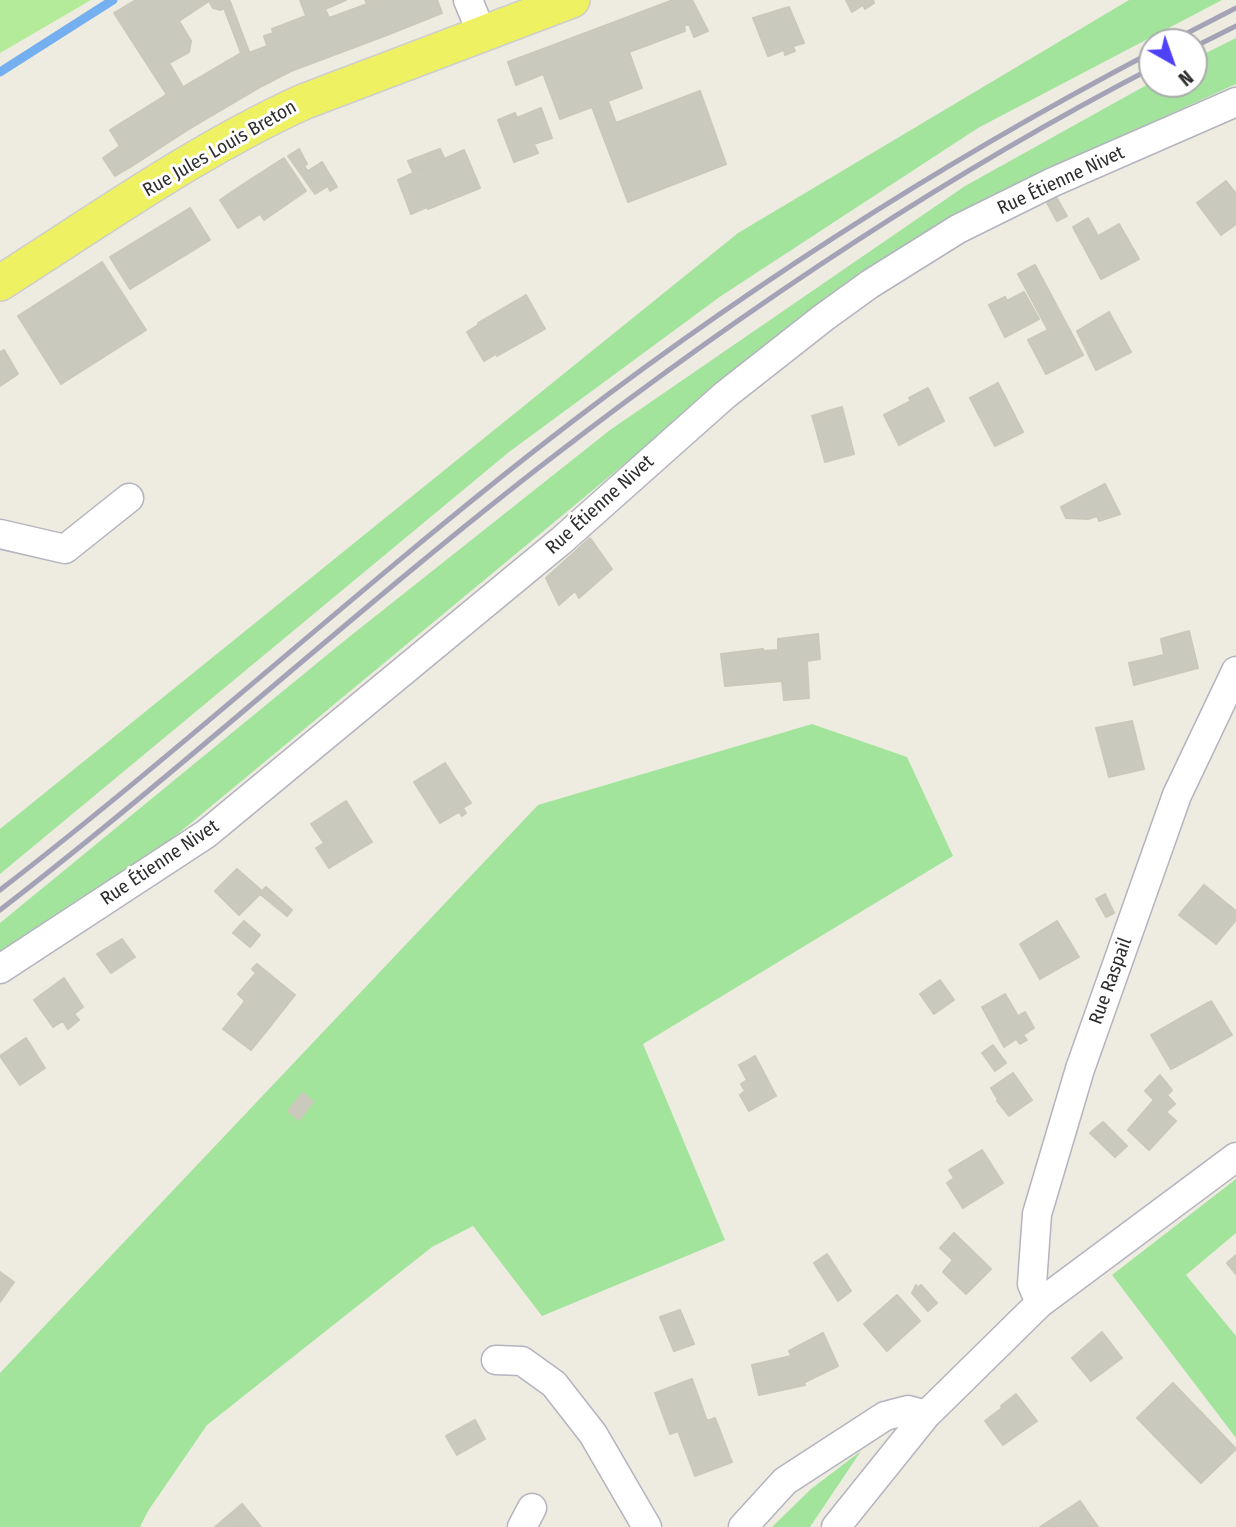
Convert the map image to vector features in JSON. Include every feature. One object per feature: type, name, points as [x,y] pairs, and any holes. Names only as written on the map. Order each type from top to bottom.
[{"type":"main road","name":"Rue Jules Louis Breton","points":[[0,283],[181,168],[257,124],[303,102],[572,0]]},
{"type":"street","points":[[468,0],[482,34]]},
{"type":"street","name":"Rue Étienne Nivet","points":[[0,970],[206,834],[562,540],[725,396],[870,284],[958,229],[1053,182],[1236,102]]},
{"type":"street","points":[[0,534],[65,549],[129,498]]},
{"type":"street","name":"Rue Raspail","points":[[1040,1303],[1032,1284],[1037,1214],[1080,1069],[1177,795],[1236,671]]},
{"type":"street","points":[[836,1527],[926,1415],[1040,1303],[1236,1157]]},
{"type":"street","points":[[496,1360],[522,1360],[554,1384],[593,1434],[647,1527]]},
{"type":"street","points":[[743,1527],[785,1481],[884,1416],[908,1410],[926,1415]]},
{"type":"green space","points":[[0,0],[91,0],[0,53]]},
{"type":"green space","points":[[1129,0],[1222,0],[1169,28],[1138,28],[1138,44],[978,128],[721,296],[509,452],[0,874],[0,829],[738,233]]},
{"type":"green space","points":[[1236,38],[1236,84],[1208,97],[1208,52]]},
{"type":"green space","points":[[1138,90],[1138,98],[1205,98],[998,193],[814,307],[145,861],[0,956],[0,923],[344,641],[610,430],[965,186]]},
{"type":"green space","points":[[812,724],[907,757],[953,856],[643,1044],[725,1240],[542,1316],[473,1226],[432,1247],[207,1425],[140,1527],[0,1527],[0,1373],[538,805]]},
{"type":"green space","points":[[1236,1179],[1236,1233],[1186,1275],[1236,1336],[1236,1438],[1112,1275]]},
{"type":"green space","points":[[861,1451],[810,1527],[772,1527],[811,1489]]},
{"type":"building","points":[[136,0],[229,0],[231,4],[221,10],[213,8],[209,1],[179,21],[191,41],[189,52],[169,63],[183,87],[248,49],[262,86],[189,129],[114,13]]},
{"type":"building","points":[[300,0],[346,0],[325,9],[329,18],[373,2],[387,35],[291,71],[262,86],[249,53],[267,46],[264,36],[273,33],[272,29],[306,16]]},
{"type":"building","points":[[365,0],[437,0],[442,13],[387,35],[373,2],[367,4]]},
{"type":"building","points":[[673,0],[692,0],[708,31],[694,37],[689,24],[684,26],[685,31],[629,52],[642,88],[608,101],[616,123],[700,91],[726,164],[628,202],[592,107],[560,119],[535,52]]},
{"type":"building","points":[[846,0],[873,0],[874,3],[865,9],[863,5],[852,12]]},
{"type":"building","points":[[231,4],[248,49],[241,53],[224,8]]},
{"type":"building","points":[[789,7],[804,43],[793,46],[795,51],[785,55],[784,50],[768,56],[753,18]]},
{"type":"building","points":[[535,52],[543,74],[516,85],[508,62]]},
{"type":"building","points":[[166,95],[189,129],[132,166],[110,130]]},
{"type":"building","points":[[541,108],[552,138],[534,144],[538,153],[514,162],[498,120],[515,113],[517,118]]},
{"type":"building","points":[[120,146],[132,166],[115,176],[103,158]]},
{"type":"building","points":[[299,149],[308,171],[322,162],[337,187],[330,191],[328,186],[315,194],[288,156]]},
{"type":"building","points":[[440,149],[444,158],[413,172],[408,161]]},
{"type":"building","points":[[464,150],[480,188],[411,214],[398,180]]},
{"type":"building","points":[[284,158],[306,191],[264,220],[242,185]]},
{"type":"building","points":[[1226,181],[1236,194],[1236,224],[1221,235],[1197,203]]},
{"type":"building","points":[[242,185],[260,214],[238,228],[220,200]]},
{"type":"building","points":[[1056,197],[1067,216],[1057,221],[1046,201]]},
{"type":"building","points":[[190,208],[210,240],[130,289],[110,257]]},
{"type":"building","points":[[1088,218],[1098,236],[1119,224],[1139,259],[1101,279],[1073,227]]},
{"type":"building","points":[[102,262],[146,330],[61,384],[18,316]]},
{"type":"building","points":[[1035,265],[1083,355],[1046,374],[1028,340],[1048,330],[1018,274]]},
{"type":"building","points":[[1024,292],[1039,319],[1005,337],[989,305],[1005,297],[1007,301]]},
{"type":"building","points":[[526,295],[545,329],[484,361],[467,332]]},
{"type":"building","points":[[1109,312],[1131,352],[1096,370],[1077,331]]},
{"type":"building","points":[[4,350],[18,374],[0,386],[0,352]]},
{"type":"building","points":[[998,383],[1023,432],[995,446],[970,398]]},
{"type":"building","points":[[928,388],[944,421],[899,445],[884,415],[911,401],[909,398]]},
{"type":"building","points":[[842,407],[854,454],[825,462],[814,422],[833,417],[831,410]]},
{"type":"building","points":[[831,410],[833,417],[814,422],[812,416]]},
{"type":"building","points":[[1105,484],[1120,514],[1099,521],[1097,516],[1088,519],[1066,518],[1061,507]]},
{"type":"building","points":[[590,538],[612,569],[579,598],[575,591],[559,605],[546,578]]},
{"type":"building","points":[[1189,631],[1198,668],[1134,685],[1129,663],[1164,655],[1161,639]]},
{"type":"building","points":[[818,634],[820,659],[807,661],[809,698],[784,700],[782,681],[725,686],[721,654],[778,650],[778,639]]},
{"type":"building","points":[[1132,721],[1144,769],[1109,777],[1096,728]]},
{"type":"building","points":[[445,763],[471,803],[463,808],[466,813],[462,816],[459,812],[440,823],[414,782]]},
{"type":"building","points":[[346,801],[372,842],[329,868],[316,848],[324,843],[311,824]]},
{"type":"building","points":[[237,869],[262,891],[266,887],[292,910],[287,916],[260,894],[239,915],[215,891]]},
{"type":"building","points":[[1204,885],[1236,911],[1236,920],[1216,944],[1179,915]]},
{"type":"building","points":[[1105,894],[1114,913],[1106,917],[1096,899]]},
{"type":"building","points":[[244,921],[260,935],[250,947],[233,933]]},
{"type":"building","points":[[1057,921],[1079,957],[1040,979],[1020,944]]},
{"type":"building","points":[[122,939],[135,957],[111,973],[97,954]]},
{"type":"building","points":[[257,964],[268,973],[245,1001],[238,994],[256,973],[252,969]]},
{"type":"building","points":[[268,973],[295,995],[272,1024],[245,1001]]},
{"type":"building","points":[[64,978],[83,1007],[74,1014],[79,1020],[68,1029],[63,1021],[53,1027],[34,1000]]},
{"type":"building","points":[[940,980],[954,1000],[934,1014],[920,994]]},
{"type":"building","points":[[1005,994],[1018,1016],[1025,1012],[1034,1028],[1023,1035],[1027,1040],[1020,1044],[1016,1039],[1004,1047],[982,1007]]},
{"type":"building","points":[[245,1001],[272,1024],[251,1050],[223,1029]]},
{"type":"building","points":[[1211,1001],[1232,1035],[1204,1051],[1184,1016]]},
{"type":"building","points":[[1184,1016],[1204,1051],[1171,1069],[1151,1035]]},
{"type":"building","points":[[26,1038],[45,1068],[20,1085],[0,1056]]},
{"type":"building","points":[[993,1045],[1006,1063],[995,1071],[982,1053]]},
{"type":"building","points":[[755,1056],[776,1096],[749,1111],[740,1095],[745,1091],[741,1084],[747,1080],[739,1065]]},
{"type":"building","points":[[1013,1073],[1032,1100],[1009,1116],[991,1088]]},
{"type":"building","points":[[1160,1075],[1172,1090],[1167,1095],[1175,1104],[1166,1112],[1176,1121],[1149,1150],[1128,1130],[1154,1100],[1145,1091]]},
{"type":"building","points":[[303,1093],[313,1102],[299,1120],[288,1111]]},
{"type":"building","points":[[1103,1122],[1127,1146],[1115,1157],[1090,1133]]},
{"type":"building","points":[[982,1150],[1003,1183],[963,1208],[947,1183],[954,1178],[949,1170]]},
{"type":"building","points":[[954,1233],[991,1269],[966,1294],[943,1272],[953,1260],[940,1248]]},
{"type":"building","points":[[827,1254],[851,1291],[838,1301],[814,1263]]},
{"type":"building","points":[[1236,1255],[1236,1274],[1227,1263]]},
{"type":"building","points":[[0,1272],[14,1282],[0,1302]]},
{"type":"building","points":[[916,1285],[918,1288],[921,1285],[937,1303],[928,1311],[912,1293]]},
{"type":"building","points":[[897,1295],[920,1321],[887,1351],[864,1324]]},
{"type":"building","points":[[680,1310],[694,1344],[674,1351],[660,1317]]},
{"type":"building","points":[[1102,1332],[1122,1358],[1091,1381],[1072,1358]]},
{"type":"building","points":[[823,1333],[838,1366],[805,1382],[789,1351]]},
{"type":"building","points":[[791,1356],[805,1385],[759,1395],[752,1365]]},
{"type":"building","points":[[692,1379],[707,1421],[670,1434],[655,1393]]},
{"type":"building","points":[[1173,1383],[1220,1432],[1184,1466],[1137,1418]]},
{"type":"building","points":[[1016,1394],[1037,1421],[1003,1445],[985,1421]]},
{"type":"building","points":[[715,1418],[732,1462],[695,1476],[678,1431]]},
{"type":"building","points":[[475,1420],[485,1439],[457,1455],[446,1436]]},
{"type":"building","points":[[1220,1432],[1236,1449],[1201,1483],[1184,1466]]},
{"type":"building","points":[[1080,1501],[1098,1527],[1040,1527]]},
{"type":"building","points":[[242,1504],[261,1527],[215,1527]]},
{"type":"waterway","points":[[0,72],[113,0]]},
{"type":"railway","points":[[1197,28],[1236,8]]},
{"type":"railway","points":[[1208,40],[1236,26]]},
{"type":"railway","points":[[0,890],[136,781],[470,502],[611,393],[836,236],[992,140],[1138,60]]},
{"type":"railway","points":[[0,910],[139,799],[480,514],[621,405],[842,250],[995,155],[1138,75]]}]
